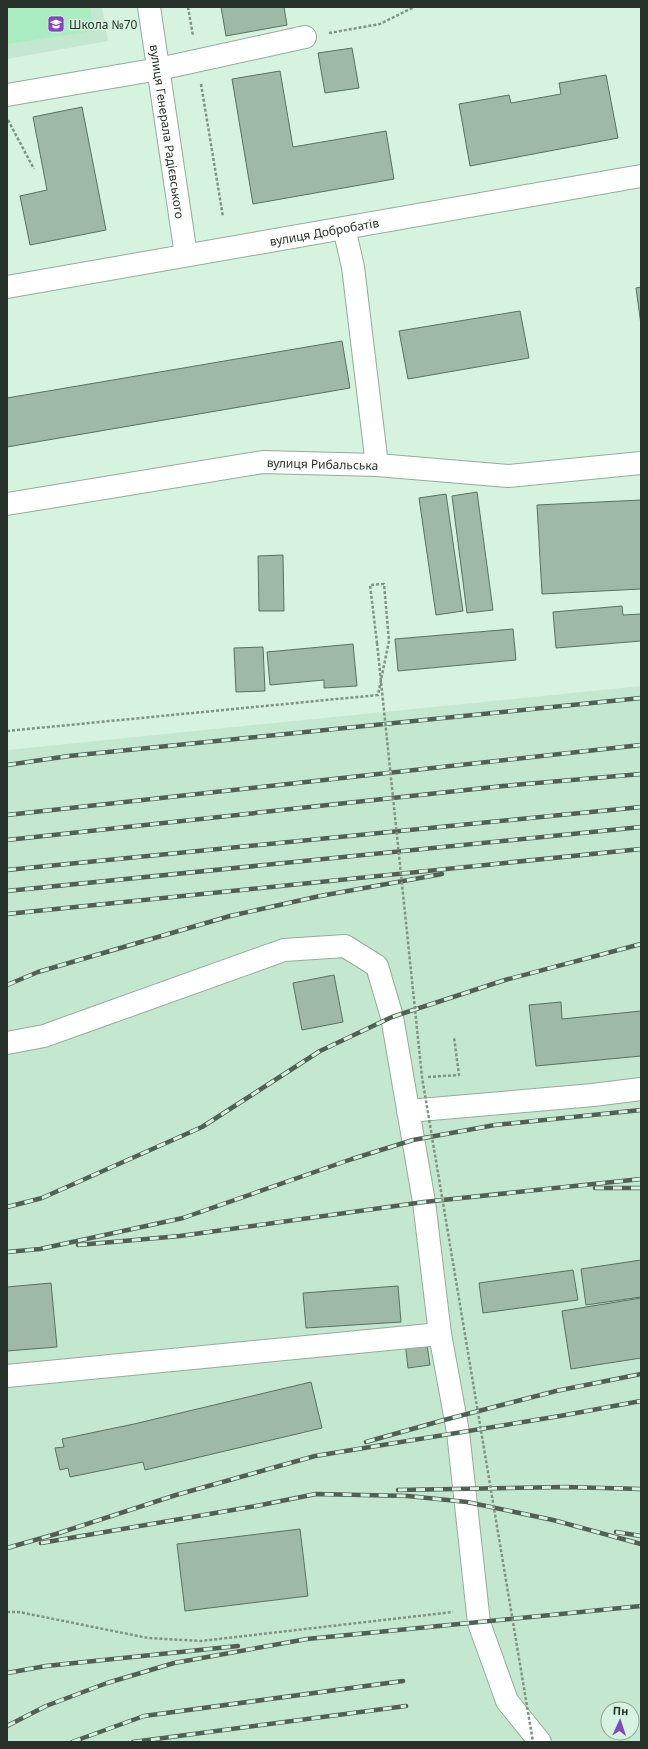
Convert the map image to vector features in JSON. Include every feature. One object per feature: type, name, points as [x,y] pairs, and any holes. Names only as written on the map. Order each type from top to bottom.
[{"type":"street","name":"вулиця Генерала Радієвського","points":[[149,7],[186,255]]},
{"type":"street","points":[[7,95],[159,69],[305,38]]},
{"type":"street","name":"вулиця Добробатів","points":[[7,287],[641,176]]},
{"type":"street","points":[[344,228],[353,267],[377,465]]},
{"type":"street","name":"вулиця Рибальська","points":[[7,504],[263,462],[377,465],[508,476],[641,463]]},
{"type":"street","points":[[7,1043],[44,1036],[284,950],[345,946],[377,966],[392,1017],[424,1202],[440,1334],[458,1432],[479,1623],[507,1701],[540,1742]]},
{"type":"street","points":[[408,1111],[593,1095],[641,1089]]},
{"type":"street","points":[[7,1376],[440,1334]]},
{"type":"path","points":[[188,7],[224,217]]},
{"type":"path","points":[[305,38],[380,24],[414,7]]},
{"type":"path","points":[[7,118],[34,169]]},
{"type":"path","points":[[7,731],[378,695],[389,640],[384,584],[370,586],[377,643],[422,1077],[533,1742]]},
{"type":"path","points":[[422,1077],[459,1075],[454,1037]]},
{"type":"path","points":[[7,1612],[19,1612],[148,1638],[201,1641],[477,1609]]},
{"type":"shaded area","name":"Школа №70","points":[[7,7],[102,7],[108,41],[7,59]]},
{"type":"shaded area","points":[[641,686],[641,1742],[7,1742],[7,750]]},
{"type":"green space","name":"Школа №70","points":[[7,7],[90,7],[94,31],[7,44]]},
{"type":"building","points":[[221,7],[284,7],[287,25],[226,36]]},
{"type":"building","points":[[352,48],[359,88],[325,93],[318,53]]},
{"type":"building","points":[[280,71],[293,147],[386,131],[394,179],[253,204],[232,79]]},
{"type":"building","points":[[606,75],[618,138],[470,166],[459,104],[509,95],[511,103],[561,94],[559,83]]},
{"type":"building","points":[[82,107],[106,230],[30,245],[20,196],[47,190],[33,117]]},
{"type":"building","points":[[641,287],[641,325],[636,288]]},
{"type":"building","points":[[520,311],[529,358],[408,379],[399,331]]},
{"type":"building","points":[[342,341],[350,388],[7,447],[7,398]]},
{"type":"building","points":[[477,492],[493,610],[467,613],[452,496]]},
{"type":"building","points":[[446,494],[463,611],[436,615],[419,498]]},
{"type":"building","points":[[641,500],[641,589],[542,594],[537,505]]},
{"type":"building","points":[[283,555],[284,611],[259,611],[258,556]]},
{"type":"building","points":[[622,606],[623,615],[641,614],[641,641],[556,648],[553,612]]},
{"type":"building","points":[[513,629],[516,660],[398,671],[395,639]]},
{"type":"building","points":[[353,644],[357,686],[324,688],[324,680],[270,685],[267,652]]},
{"type":"building","points":[[263,647],[265,691],[236,692],[234,648]]},
{"type":"building","points":[[334,975],[343,1022],[302,1030],[293,983]]},
{"type":"building","points":[[561,1002],[562,1019],[641,1011],[641,1056],[536,1066],[529,1005]]},
{"type":"building","points":[[641,1260],[641,1297],[586,1305],[581,1269]]},
{"type":"building","points":[[573,1270],[578,1300],[483,1313],[479,1283]]},
{"type":"building","points":[[51,1283],[57,1347],[7,1351],[7,1287]]},
{"type":"building","points":[[398,1286],[401,1322],[306,1328],[303,1293]]},
{"type":"building","points":[[641,1298],[641,1358],[571,1369],[562,1311]]},
{"type":"building","points":[[426,1338],[430,1365],[408,1368],[405,1342]]},
{"type":"building","points":[[311,1382],[322,1428],[145,1470],[143,1462],[70,1477],[68,1468],[60,1470],[55,1448],[64,1447],[62,1439],[134,1424]]},
{"type":"building","points":[[300,1529],[308,1596],[185,1611],[177,1544]]},
{"type":"railway","points":[[7,765],[69,756],[641,698]]},
{"type":"railway","points":[[7,815],[641,745]]},
{"type":"railway","points":[[7,840],[503,786],[641,774]]},
{"type":"railway","points":[[7,870],[641,807]]},
{"type":"railway","points":[[7,891],[641,827]]},
{"type":"railway","points":[[7,914],[641,849]]},
{"type":"railway","points":[[7,985],[38,972],[230,916],[320,896],[442,874]]},
{"type":"railway","points":[[7,1207],[42,1198],[202,1127],[320,1051],[392,1017],[505,980],[641,944]]},
{"type":"railway","points":[[7,1252],[40,1249],[183,1218],[352,1159],[413,1140],[495,1125],[641,1110]]},
{"type":"railway","points":[[78,1245],[180,1236],[424,1202],[641,1179]]},
{"type":"railway","points":[[595,1188],[641,1188]]},
{"type":"railway","points":[[366,1442],[556,1391],[641,1374]]},
{"type":"railway","points":[[7,1548],[56,1534],[176,1495],[315,1456],[560,1416],[641,1401]]},
{"type":"railway","points":[[398,1490],[566,1487],[641,1489]]},
{"type":"railway","points":[[41,1543],[256,1506],[316,1494],[408,1496],[467,1502],[553,1520],[641,1544]]},
{"type":"railway","points":[[616,1532],[641,1536]]},
{"type":"railway","points":[[7,1726],[46,1706],[107,1683],[174,1663],[307,1639],[641,1606]]},
{"type":"railway","points":[[7,1673],[46,1666],[238,1646]]},
{"type":"railway","points":[[72,1742],[144,1716],[403,1681]]},
{"type":"railway","points":[[133,1742],[406,1706]]},
{"type":"place","name":"Школа №70","points":[[56,24]]}]
